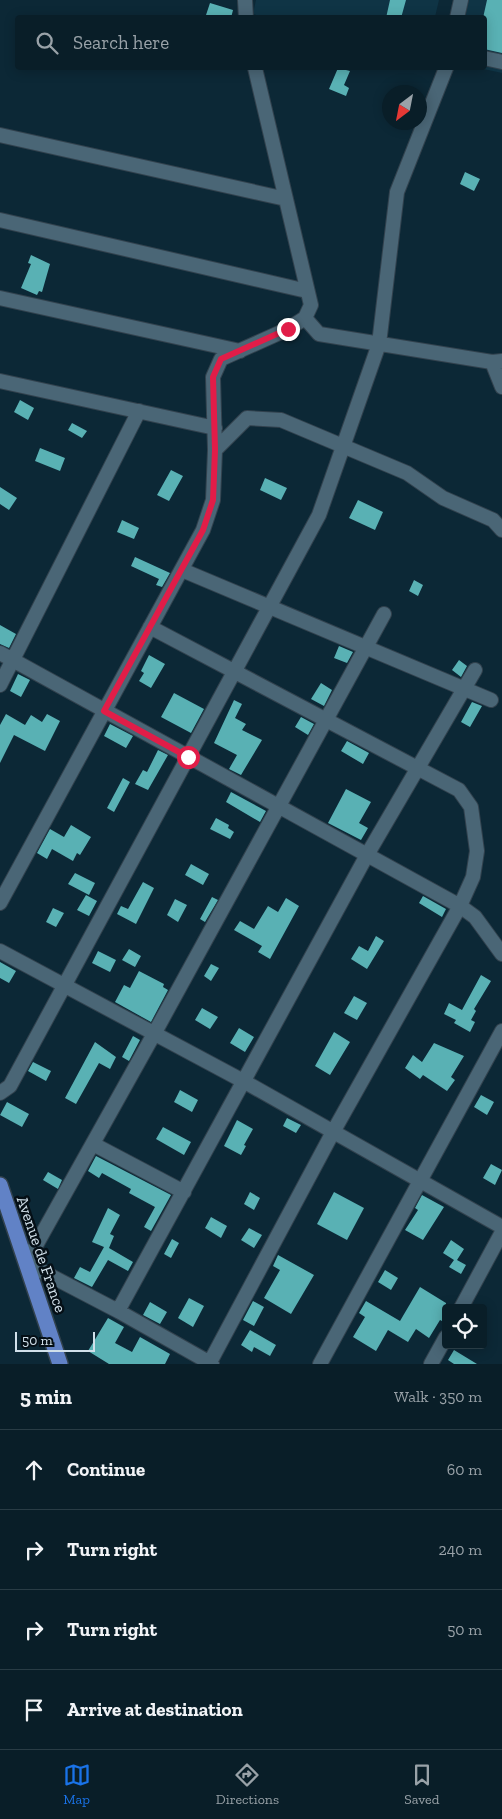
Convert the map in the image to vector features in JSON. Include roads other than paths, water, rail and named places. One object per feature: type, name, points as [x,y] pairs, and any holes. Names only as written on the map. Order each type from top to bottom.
[{"type":"main road","name":"Avenue de France","points":[[0,1184],[60,1364]]},
{"type":"street","points":[[245,0],[246,15]]},
{"type":"street","points":[[458,15],[461,0]]},
{"type":"street","points":[[487,59],[502,62]]},
{"type":"street","points":[[0,903],[203,530],[213,500],[215,428],[213,377],[221,359],[288,329],[305,318],[311,305],[255,70]]},
{"type":"street","points":[[0,1093],[10,1086],[319,515],[379,344],[397,192],[445,70]]},
{"type":"street","points":[[0,135],[286,199]]},
{"type":"street","points":[[0,220],[308,290]]},
{"type":"street","points":[[0,298],[240,351]]},
{"type":"street","points":[[305,318],[319,334],[497,361],[502,387]]},
{"type":"street","points":[[0,381],[215,428]]},
{"type":"street","points":[[0,685],[14,661],[139,412]]},
{"type":"street","points":[[215,450],[247,418],[281,420],[407,473],[443,498],[493,520],[502,530]]},
{"type":"street","points":[[182,570],[491,700]]},
{"type":"street","points":[[150,627],[234,672],[326,720],[416,768],[459,790],[471,807],[477,851],[473,878],[460,906],[333,1132],[210,1364],[118,1311],[26,1262],[280,807],[326,720],[384,614]]},
{"type":"street","points":[[0,653],[460,906],[475,917],[502,954]]},
{"type":"street","points":[[118,1311],[245,1082],[367,855],[416,768],[475,670]]},
{"type":"street","points":[[0,950],[245,1082],[502,1227]]},
{"type":"street","points":[[320,1364],[502,1032]]},
{"type":"street","points":[[93,1144],[184,1192]]},
{"type":"street","points":[[463,1304],[502,1232]]},
{"type":"street","points":[[431,1364],[442,1344]]}]
